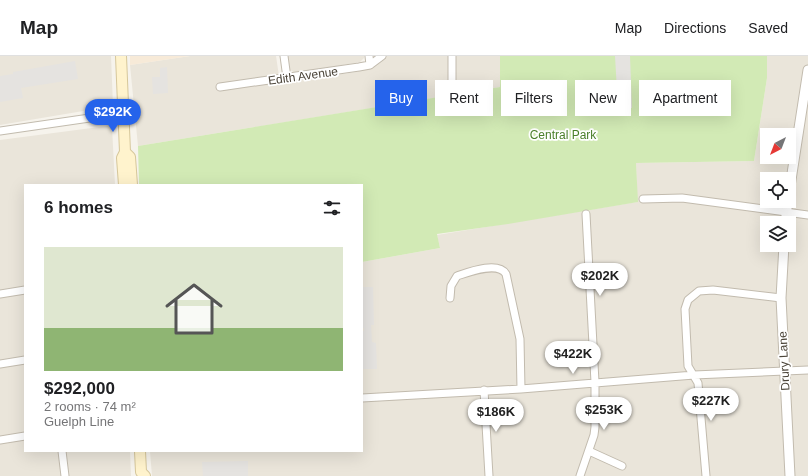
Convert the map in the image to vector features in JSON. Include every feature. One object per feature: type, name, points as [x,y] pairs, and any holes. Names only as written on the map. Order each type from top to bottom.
[{"type":"main road","points":[[121,56],[125,152],[122,158],[124,184]]},
{"type":"main road","points":[[125,152],[130,157],[132,184]]},
{"type":"main road","points":[[140,452],[141,475]]},
{"type":"street","points":[[284,56],[287,78]]},
{"type":"street","points":[[369,56],[370,65]]},
{"type":"street","name":"Edith Avenue","points":[[220,87],[370,65],[382,56]]},
{"type":"street","points":[[452,56],[452,80]]},
{"type":"street","points":[[793,172],[804,123],[808,70]]},
{"type":"street","points":[[0,131],[124,112]]},
{"type":"street","points":[[643,199],[682,198],[808,215]]},
{"type":"street","points":[[786,216],[787,208]]},
{"type":"street","points":[[580,476],[594,431],[595,382],[586,214]]},
{"type":"street","name":"Drury Lane","points":[[784,252],[781,298],[790,476]]},
{"type":"street","points":[[450,298],[451,286],[457,276],[475,270],[499,268],[503,270],[506,274],[520,339],[521,389]]},
{"type":"street","points":[[0,294],[24,290]]},
{"type":"street","points":[[706,476],[698,383],[688,366],[685,309],[688,300],[699,290],[713,290],[781,298]]},
{"type":"street","points":[[0,364],[24,360]]},
{"type":"street","points":[[363,398],[521,389],[694,375],[808,370]]},
{"type":"street","points":[[484,390],[489,476]]},
{"type":"street","points":[[0,440],[24,436]]},
{"type":"street","points":[[589,451],[622,466]]},
{"type":"street","points":[[62,452],[65,476]]},
{"type":"shaded area","points":[[0,56],[111,56],[113,106],[0,125]]},
{"type":"shaded area","points":[[130,56],[190,56],[130,65]]},
{"type":"shaded area","points":[[190,56],[276,56],[280,83],[356,72],[376,65],[375,56],[500,56],[501,87],[493,88],[493,80],[435,80],[435,98],[427,99],[427,80],[375,80],[375,107],[138,146],[130,65]]},
{"type":"shaded area","points":[[287,56],[364,56],[364,58],[360,62],[295,73],[289,69]]},
{"type":"shaded area","points":[[615,56],[630,56],[631,80],[616,80]]},
{"type":"shaded area","points":[[767,56],[808,56],[808,476],[152,476],[150,452],[363,452],[363,262],[440,248],[437,235],[637,202],[636,163],[754,161],[767,78]]},
{"type":"shaded area","points":[[75,61],[78,79],[21,88],[23,98],[0,102],[0,76],[13,74],[13,72]]},
{"type":"shaded area","points":[[167,67],[168,93],[153,94],[152,77],[160,77],[160,68]]},
{"type":"shaded area","points":[[631,82],[632,108],[631,108]]},
{"type":"shaded area","points":[[107,126],[112,127],[115,184],[24,184],[24,452],[130,452],[131,476],[0,476],[0,140]]},
{"type":"shaded area","points":[[363,287],[373,287],[374,325],[371,325],[372,342],[376,343],[377,369],[363,369]]},
{"type":"shaded area","points":[[248,461],[248,476],[203,476],[202,462]]},
{"type":"green space","name":"Central Park","points":[[500,56],[767,56],[767,78],[754,161],[636,163],[638,202],[508,224],[437,234],[440,248],[363,262],[363,184],[139,184],[138,146],[375,107],[375,116],[427,116],[427,99],[435,98],[435,116],[493,116],[493,88],[500,87]]}]
